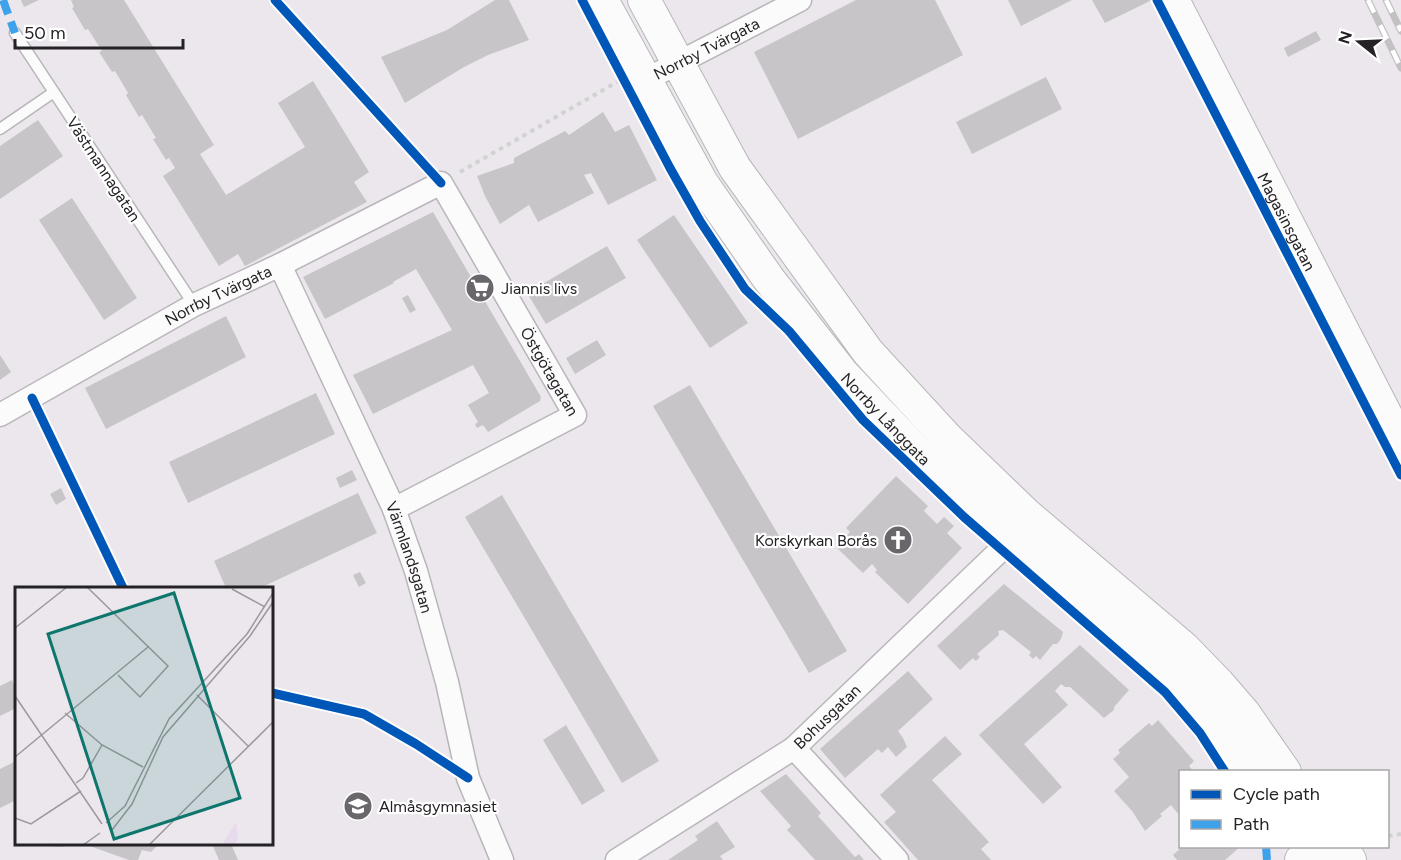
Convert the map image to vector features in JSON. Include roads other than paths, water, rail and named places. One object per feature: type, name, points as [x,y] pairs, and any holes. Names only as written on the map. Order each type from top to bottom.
[{"type":"main road","name":"Norrby Långgata","points":[[602,0],[634,79],[768,278],[843,374],[916,451],[1010,540],[1126,635],[1180,684],[1219,726],[1250,770]]},
{"type":"main road","name":"Norrby Långgata","points":[[644,0],[735,168],[868,352],[947,438],[1027,515],[1198,662],[1244,713],[1285,770]]},
{"type":"main road","name":"Magasinsgatan","points":[[1173,0],[1401,444]]},
{"type":"main road","points":[[1302,860],[1322,852],[1344,854]]},
{"type":"street","name":"Norrby Tvärgata","points":[[634,79],[677,63],[800,0]]},
{"type":"street","name":"Norrby Tvärgata","points":[[0,415],[194,305],[280,266],[441,183]]},
{"type":"street","name":"Östgötagatan","points":[[394,509],[575,415],[441,183]]},
{"type":"street","name":"Värmlandsgatan","points":[[280,266],[394,509],[417,571],[447,682],[468,778],[502,860]]},
{"type":"street","name":"Bohusgatan","points":[[617,860],[794,748],[1010,540]]},
{"type":"street","points":[[794,748],[897,860]]},
{"type":"lane","name":"Västmannagatan","points":[[15,33],[194,305]]},
{"type":"lane","points":[[0,129],[54,92]]},
{"type":"railway","points":[[1368,0],[1401,68]]},
{"type":"railway","points":[[1386,0],[1401,31]]},
{"type":"place","name":"Jiannis livs","points":[[480,288]]},
{"type":"place","name":"Korskyrkan Borås","points":[[898,540]]},
{"type":"place","name":"Almåsgymnasiet","points":[[358,806]]}]
